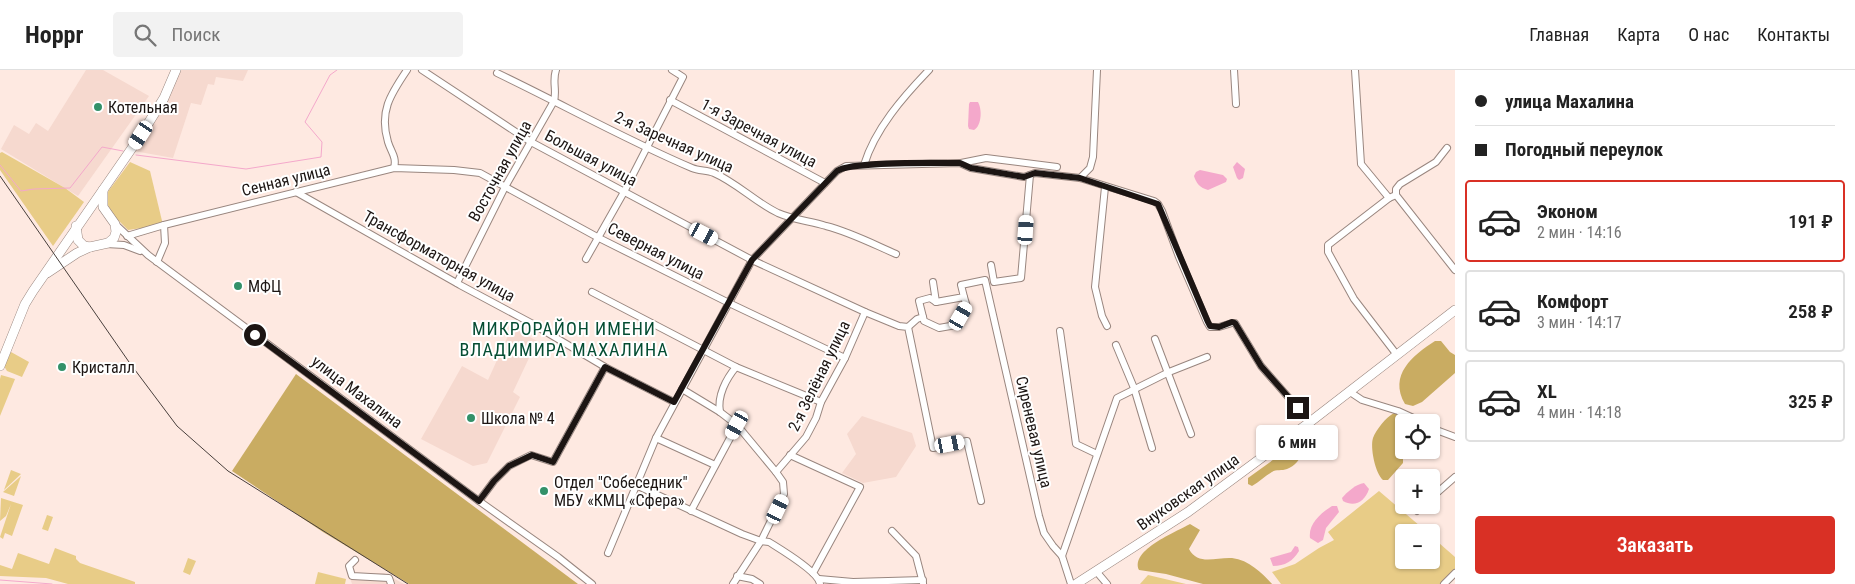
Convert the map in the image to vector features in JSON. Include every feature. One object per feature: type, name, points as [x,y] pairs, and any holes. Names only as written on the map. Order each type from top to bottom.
[{"type":"main road","points":[[0,366],[25,304],[76,226],[141,135],[164,98],[176,70]]},
{"type":"main road","points":[[41,278],[61,263],[90,247],[104,244],[114,238],[116,232],[112,221],[103,207],[103,189]]},
{"type":"main road","points":[[84,216],[95,213],[112,221]]},
{"type":"main road","points":[[76,226],[78,240],[84,246],[90,247]]},
{"type":"main road","name":"Внуковская улица","points":[[1076,584],[1188,512],[1350,392],[1455,310]]},
{"type":"street","points":[[394,168],[396,160],[389,145],[384,126],[385,114],[387,104],[408,70]]},
{"type":"street","name":"Большая улица","points":[[422,70],[531,142],[752,260]]},
{"type":"street","points":[[554,101],[556,94],[553,77],[556,70]]},
{"type":"street","points":[[864,165],[878,132],[928,70]]},
{"type":"street","points":[[1080,178],[1090,168],[1093,157],[1097,70]]},
{"type":"street","points":[[1234,70],[1236,104]]},
{"type":"street","points":[[1355,70],[1361,164],[1389,198]]},
{"type":"street","points":[[586,259],[624,192],[682,77],[674,71]]},
{"type":"street","name":"2-я Заречная улица","points":[[497,73],[692,168],[713,172],[761,203],[792,218],[847,233],[896,254]]},
{"type":"street","name":"1-я Заречная улица","points":[[670,100],[825,183],[840,169],[864,165],[960,163]]},
{"type":"street","name":"Восточная улица","points":[[456,282],[505,187],[554,101]]},
{"type":"street","points":[[1447,148],[1436,162],[1400,184],[1396,189],[1396,195],[1455,270]]},
{"type":"street","points":[[960,163],[986,158],[1058,167]]},
{"type":"street","points":[[960,163],[971,168],[1024,177],[1035,173],[1080,178],[1158,204],[1210,326],[1235,323],[1261,366],[1310,422]]},
{"type":"street","name":"Сенная улица","points":[[127,236],[164,225],[394,168],[454,170]]},
{"type":"street","name":"Северная улица","points":[[454,170],[480,173],[599,238],[729,304],[845,358]]},
{"type":"street","points":[[991,265],[994,282],[1021,278],[1030,175]]},
{"type":"street","points":[[608,553],[656,438],[752,260],[825,183]]},
{"type":"street","points":[[1106,186],[1095,287],[1102,316],[1107,326]]},
{"type":"street","name":"Трансформаторная улица","points":[[296,192],[531,323],[605,367],[674,402]]},
{"type":"street","points":[[1396,195],[1389,198],[1328,245],[1328,252],[1354,299],[1397,355]]},
{"type":"street","name":"улица Махалина","points":[[112,221],[157,262],[592,584]]},
{"type":"street","points":[[157,262],[164,243],[164,225]]},
{"type":"street","points":[[104,244],[124,245],[148,255]]},
{"type":"street","name":"2-я Зелёная улица","points":[[752,260],[865,312],[899,326],[908,327]]},
{"type":"street","name":"Сиреневая улица","points":[[964,297],[961,284],[984,280],[1039,516],[1044,533],[1062,556],[1071,584]]},
{"type":"street","points":[[933,282],[936,302]]},
{"type":"street","points":[[592,292],[681,337],[702,351],[821,402]]},
{"type":"street","points":[[964,297],[967,307],[956,325],[939,328],[924,321],[919,301],[930,298],[936,302],[964,297]]},
{"type":"street","name":"2-я Зелёная улица","points":[[776,472],[806,437],[816,418],[821,402],[845,358],[865,312]]},
{"type":"street","points":[[923,317],[917,319],[908,327],[933,448],[967,441],[981,501]]},
{"type":"street","points":[[1060,331],[1076,444],[1097,454]]},
{"type":"street","points":[[1155,339],[1191,434]]},
{"type":"street","points":[[1116,344],[1134,388],[1152,448]]},
{"type":"street","points":[[1062,556],[1117,398],[1169,372],[1207,358]]},
{"type":"street","points":[[479,501],[494,481],[509,466],[532,455],[553,462],[605,367]]},
{"type":"street","points":[[720,412],[718,403],[720,396],[736,367]]},
{"type":"street","points":[[682,389],[720,412],[737,425],[782,482],[784,494],[761,542],[733,584]]},
{"type":"street","points":[[1350,392],[1362,400],[1405,414]]},
{"type":"street","points":[[691,511],[737,425]]},
{"type":"street","points":[[1440,431],[1455,437]]},
{"type":"street","points":[[656,438],[715,465]]},
{"type":"street","points":[[790,454],[860,487],[813,573]]},
{"type":"street","points":[[1440,490],[1455,477]]},
{"type":"street","points":[[636,485],[761,542],[769,542],[813,573],[820,582],[923,582],[916,556],[892,531]]},
{"type":"street","points":[[355,560],[349,566],[352,576],[389,578],[391,584]]},
{"type":"street","points":[[1096,572],[1106,584]]},
{"type":"street","points":[[1444,584],[1455,573]]},
{"type":"street","points":[[737,576],[752,579],[760,584]]},
{"type":"shaded area","name":"Котельная","points":[[86,70],[103,70],[149,96],[78,196],[1,149],[14,125],[29,134],[36,123],[48,131]]},
{"type":"shaded area","points":[[179,70],[248,70],[243,81],[216,77],[214,85],[208,84],[201,105],[191,103],[173,158],[134,151]]},
{"type":"shaded area","points":[[970,102],[978,102],[980,109],[980,121],[974,130],[969,129],[968,126]]},
{"type":"shaded area","points":[[2,152],[65,188],[84,202],[53,246],[0,170],[0,153]]},
{"type":"shaded area","points":[[130,162],[150,171],[163,225],[128,230],[113,215],[104,197]]},
{"type":"shaded area","points":[[1237,162],[1245,169],[1243,178],[1239,180],[1233,167]]},
{"type":"shaded area","points":[[1200,170],[1223,175],[1227,179],[1226,182],[1208,190],[1205,189],[1199,185],[1194,176]]},
{"type":"shaded area","name":"Школа № 4","points":[[512,327],[537,341],[513,392],[520,397],[487,463],[473,466],[421,439],[462,366],[488,380]]},
{"type":"shaded area","points":[[1435,341],[1441,341],[1455,355],[1455,373],[1422,402],[1413,406],[1405,404],[1399,384],[1401,375],[1411,359]]},
{"type":"shaded area","points":[[11,352],[29,362],[22,377],[7,371],[4,366]]},
{"type":"shaded area","points":[[296,374],[578,584],[409,584],[323,532],[232,471]]},
{"type":"shaded area","points":[[1,375],[15,379],[0,416],[0,379]]},
{"type":"shaded area","points":[[1394,413],[1399,414],[1395,414],[1395,459],[1403,459],[1403,463],[1398,469],[1395,469],[1395,472],[1388,480],[1383,480],[1376,466],[1372,442],[1374,435],[1388,417]]},
{"type":"shaded area","points":[[862,416],[912,433],[916,446],[896,477],[863,483],[842,473],[856,454],[847,434]]},
{"type":"shaded area","points":[[1295,444],[1299,446],[1302,453],[1295,464],[1287,469],[1274,471],[1252,486],[1248,484],[1248,478]]},
{"type":"shaded area","points":[[11,470],[21,474],[4,490]]},
{"type":"shaded area","points":[[21,476],[14,496],[3,492]]},
{"type":"shaded area","points":[[1364,483],[1369,489],[1362,500],[1352,504],[1343,501],[1342,498],[1349,491]]},
{"type":"shaded area","points":[[1379,491],[1395,505],[1395,514],[1406,514],[1418,524],[1395,524],[1395,569],[1440,569],[1440,544],[1455,557],[1455,569],[1441,584],[1281,584],[1272,572],[1295,564],[1334,540],[1328,532]]},
{"type":"shaded area","points":[[1,498],[23,505],[12,536],[5,533],[3,539],[0,537],[11,504],[6,516],[0,521]]},
{"type":"shaded area","points":[[1332,506],[1337,506],[1339,512],[1326,528],[1323,540],[1318,543],[1310,538],[1311,528],[1320,516]]},
{"type":"shaded area","points":[[47,515],[53,517],[48,531],[42,529]]},
{"type":"shaded area","points":[[1190,524],[1200,530],[1189,549],[1197,557],[1208,560],[1232,558],[1244,561],[1259,571],[1272,584],[1203,584],[1166,574],[1139,570],[1138,563],[1147,549],[1156,542]]},
{"type":"shaded area","points":[[1295,546],[1298,547],[1299,551],[1294,558],[1285,564],[1273,566],[1270,558],[1291,552]]},
{"type":"shaded area","points":[[55,548],[76,556],[80,563],[135,582],[135,584],[68,584],[46,578],[0,576],[0,565],[12,569],[18,553],[49,564]]},
{"type":"shaded area","points":[[188,558],[196,561],[190,575],[183,572]]},
{"type":"shaded area","points":[[318,572],[346,579],[345,584],[315,584]]},
{"type":"shaded area","points":[[384,573],[404,584],[352,584],[349,575]]},
{"type":"shaded area","points":[[1148,575],[1186,584],[1140,584]]},
{"type":"waterway","points":[[136,155],[246,169],[321,157],[322,142],[305,122],[330,75],[337,70]]},
{"type":"waterway","points":[[0,165],[21,191],[70,188],[102,147],[123,151]]},
{"type":"waterway","points":[[0,580],[52,584]]},
{"type":"railway","points":[[0,176],[129,362],[177,426],[228,471],[408,584]]},
{"type":"place","name":"Котельная","points":[[98,107]]},
{"type":"place","name":"МФЦ","points":[[238,286]]},
{"type":"place","name":"Кристалл","points":[[62,367]]},
{"type":"place","name":"Школа № 4","points":[[471,418]]},
{"type":"place","name":"Отдел \"Собеседник\" МБУ «КМЦ «Сфера»","points":[[544,491]]},
{"type":"district","name":"МИКРОРАЙОН ИМЕНИ ВЛАДИМИРА МАХАЛИНА","points":[[564,338]]},
{"type":"route","points":[[255,335],[479,501],[494,481],[509,466],[532,455],[553,462],[605,367],[674,402],[752,260],[837,171],[846,166],[960,163],[971,168],[1024,177],[1035,173],[1080,178],[1158,204],[1210,326],[1219,327],[1232,322],[1235,323],[1261,366],[1298,408]]}]
